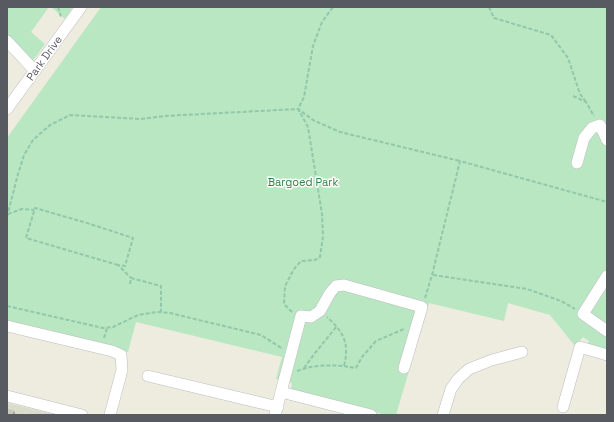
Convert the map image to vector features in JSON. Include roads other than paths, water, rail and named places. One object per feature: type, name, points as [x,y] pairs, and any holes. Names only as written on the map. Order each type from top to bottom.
[{"type":"street","name":"Park Drive","points":[[7,109],[81,7]]},
{"type":"street","points":[[7,41],[34,71]]},
{"type":"street","points":[[577,163],[584,138],[592,128],[600,126],[607,140]]},
{"type":"street","points":[[607,276],[583,314],[607,331]]},
{"type":"street","points":[[148,376],[276,411],[301,316],[311,317],[320,311],[330,293],[336,286],[344,285],[422,307],[404,368]]},
{"type":"street","points":[[7,326],[112,351],[121,355],[122,370],[110,415]]},
{"type":"street","points":[[563,407],[580,347],[607,355]]},
{"type":"street","points":[[443,415],[451,389],[469,368],[522,352]]},
{"type":"street","points":[[282,392],[335,411],[371,415]]},
{"type":"street","points":[[7,396],[82,415]]},
{"type":"park label","name":"Bargoed Park","points":[[303,182]]}]
